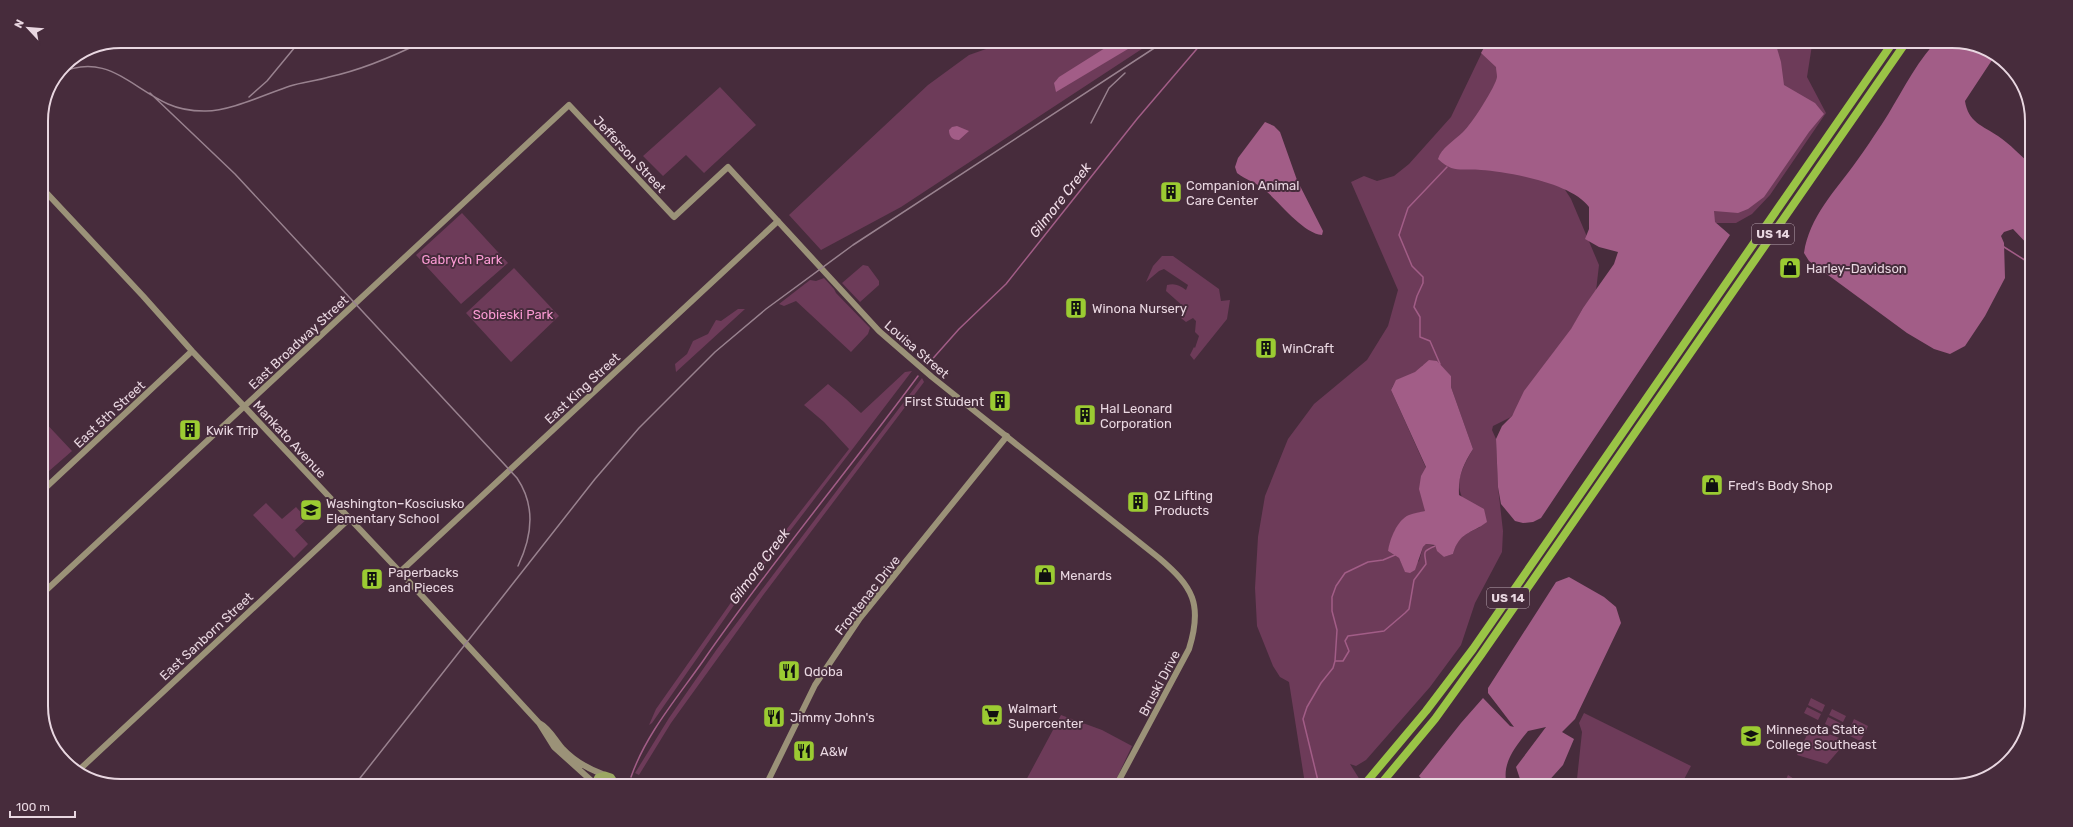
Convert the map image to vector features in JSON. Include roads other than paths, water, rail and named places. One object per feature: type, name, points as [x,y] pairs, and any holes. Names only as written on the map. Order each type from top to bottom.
[{"type":"highway","name":"US 14","points":[[1369,779],[1426,711],[1473,649],[1890,48]]},
{"type":"highway","name":"US 14","points":[[1385,779],[1435,719],[1481,655],[1902,48]]},
{"type":"main road","name":"Mankato Avenue","points":[[597,779],[598,777],[605,775],[613,779]]},
{"type":"street","name":"Jefferson Street","points":[[569,105],[674,217],[728,167]]},
{"type":"street","name":"East Broadway Street","points":[[48,589],[569,105]]},
{"type":"street","name":"Louisa Street","points":[[728,167],[879,331],[926,372],[1159,558],[1177,573],[1188,586]]},
{"type":"street","name":"Mankato Avenue","points":[[48,194],[539,723],[554,747],[590,779]]},
{"type":"street","name":"East King Street","points":[[400,572],[778,221]]},
{"type":"street","name":"East 5th Street","points":[[48,485],[192,351]]},
{"type":"street","name":"Frontenac Drive","points":[[769,779],[815,685],[860,618],[1007,436]]},
{"type":"street","name":"East Sanborn Street","points":[[82,768],[349,519]]},
{"type":"street","name":"Bruski Drive","points":[[1120,779],[1189,649],[1195,630],[1195,615],[1194,601],[1188,586]]},
{"type":"street","name":"Mankato Avenue","points":[[539,723],[544,726],[573,758],[588,768],[605,775]]},
{"type":"waterway","name":"Gilmore Creek","points":[[928,364],[959,329],[1006,284],[1137,119],[1198,48]]},
{"type":"waterway","points":[[1440,364],[1430,341],[1420,337],[1420,317],[1414,307],[1423,283],[1423,277],[1412,266],[1399,235],[1408,208],[1447,167]]},
{"type":"waterway","points":[[2004,247],[2025,260]]},
{"type":"waterway","name":"Gilmore Creek","points":[[631,777],[645,746],[673,703],[755,589],[918,376]]},
{"type":"waterway","points":[[1335,661],[1343,661],[1349,651],[1345,641],[1348,636],[1384,631],[1409,609],[1414,580],[1426,564],[1425,553],[1435,546]]},
{"type":"waterway","points":[[1318,779],[1303,719],[1307,707],[1321,683],[1333,668],[1335,661],[1337,630],[1332,611],[1332,597],[1336,586],[1345,573],[1368,562],[1383,560],[1395,555]]},
{"type":"railway","points":[[249,97],[267,81],[294,48]]},
{"type":"railway","points":[[68,71],[90,66],[103,69],[116,74],[172,106],[190,110],[214,111],[235,106],[300,83],[353,71],[388,58],[409,48]]},
{"type":"railway","points":[[359,779],[595,479],[639,428],[715,352],[766,309],[853,245],[1154,48]]},
{"type":"railway","points":[[1091,123],[1109,88],[1125,73]]},
{"type":"railway","points":[[150,93],[235,174],[517,478],[527,499],[530,522],[529,533],[523,555],[518,566]]},
{"type":"place","name":"Companion Animal Care Center","points":[[1171,192]]},
{"type":"place","name":"Harley-Davidson","points":[[1790,268]]},
{"type":"place","name":"Winona Nursery","points":[[1076,308]]},
{"type":"place","name":"WinCraft","points":[[1266,348]]},
{"type":"place","name":"First Student","points":[[1000,401]]},
{"type":"place","name":"Hal Leonard Corporation","points":[[1085,415]]},
{"type":"place","name":"Kwik Trip","points":[[190,430]]},
{"type":"place","name":"Fred’s Body Shop","points":[[1712,485]]},
{"type":"place","name":"OZ Lifting Products","points":[[1138,502]]},
{"type":"place","name":"Washington–Kosciusko Elementary School","points":[[311,510]]},
{"type":"place","name":"Menards","points":[[1045,575]]},
{"type":"place","name":"Paperbacks and Pieces","points":[[372,579]]},
{"type":"place","name":"Qdoba","points":[[789,671]]},
{"type":"place","name":"Walmart Supercenter","points":[[992,715]]},
{"type":"place","name":"Jimmy John's","points":[[774,717]]},
{"type":"place","name":"Minnesota State College Southeast","points":[[1751,736]]},
{"type":"place","name":"A&W","points":[[804,751]]},
{"type":"park label","name":"Gabrych Park","points":[[462,259]]},
{"type":"park label","name":"Sobieski Park","points":[[513,314]]}]
